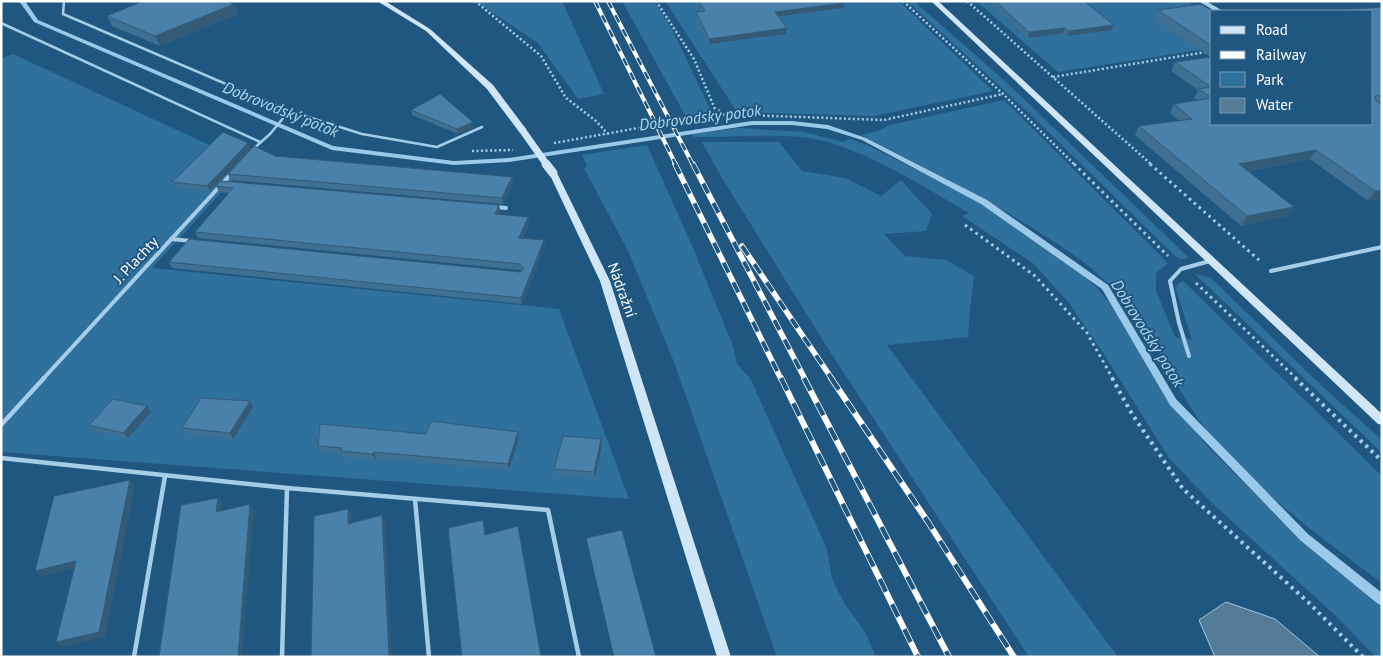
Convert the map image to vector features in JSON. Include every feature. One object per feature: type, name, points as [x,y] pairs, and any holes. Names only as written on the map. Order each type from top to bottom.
[{"type":"main road","name":"Nádražní","points":[[380,1],[428,30],[490,87],[553,173],[605,281],[724,657]]},
{"type":"main road","points":[[934,1],[1382,421]]},
{"type":"street","points":[[1202,1],[1217,10]]},
{"type":"lane","points":[[64,1],[63,14],[289,111],[362,134],[437,147],[482,126]]},
{"type":"lane","points":[[1,23],[260,142]]},
{"type":"lane","points":[[248,155],[270,134],[289,111]]},
{"type":"lane","name":"J. Plachty","points":[[1,425],[235,169]]},
{"type":"lane","points":[[222,183],[232,184]]},
{"type":"lane","points":[[487,206],[506,208]]},
{"type":"lane","points":[[171,239],[200,242]]},
{"type":"lane","points":[[1271,271],[1382,247]]},
{"type":"lane","points":[[1189,356],[1179,323],[1170,281],[1181,269],[1210,261]]},
{"type":"lane","points":[[1,458],[287,488],[548,510],[579,657]]},
{"type":"lane","points":[[134,657],[165,476]]},
{"type":"lane","points":[[282,657],[287,488]]},
{"type":"lane","points":[[415,499],[428,657]]},
{"type":"path","points":[[475,1],[541,56],[566,98],[596,121],[608,134]]},
{"type":"path","points":[[656,1],[694,59],[718,114]]},
{"type":"path","points":[[903,1],[1003,94],[1181,269],[1382,461]]},
{"type":"path","points":[[967,1],[1271,271]]},
{"type":"path","points":[[1053,77],[1210,50]]},
{"type":"path","points":[[549,144],[718,114],[769,114],[884,120],[1003,94]]},
{"type":"path","points":[[437,147],[482,152],[520,149]]},
{"type":"path","points":[[964,225],[1035,276],[1087,333],[1132,414],[1183,488],[1308,602],[1363,657]]},
{"type":"green space","points":[[475,1],[562,1],[604,94],[578,99],[538,43]]},
{"type":"green space","points":[[622,1],[654,1],[673,31],[712,113],[687,119]]},
{"type":"green space","points":[[665,1],[899,1],[993,91],[874,116],[737,112]]},
{"type":"green space","points":[[907,1],[914,1],[1005,81],[1188,257],[1180,259],[1175,256],[1030,114]]},
{"type":"green space","points":[[976,1],[1187,1],[1200,9],[1210,42],[1210,48],[1058,72]]},
{"type":"green space","points":[[13,54],[248,163],[152,268],[559,309],[629,499],[1,452],[1,59]]},
{"type":"green space","points":[[1004,100],[1168,263],[1156,273],[1156,291],[1175,337],[1192,340],[1176,290],[1177,284],[1183,281],[1382,476],[1382,583],[1293,515],[1232,459],[1200,421],[1131,310],[1098,274],[1067,250],[1013,216],[949,180],[861,135],[878,131],[890,125]]},
{"type":"green space","points":[[738,128],[804,132],[843,142],[850,139],[867,145],[963,193],[1029,231],[1058,251],[1097,288],[1114,308],[1178,410],[1209,448],[1300,538],[1382,604],[1382,657],[1376,657],[1337,617],[1211,502],[1169,458],[1102,351],[1069,303],[1034,264],[962,216],[969,213],[888,167],[843,147],[821,140],[801,137],[694,137],[692,134]]},
{"type":"green space","points":[[702,142],[779,142],[802,171],[845,178],[881,196],[901,180],[932,214],[926,231],[884,234],[905,256],[946,260],[974,276],[968,337],[887,345],[1118,657],[1029,657],[827,347],[722,178]]},
{"type":"green space","points":[[647,145],[693,248],[733,346],[737,364],[750,378],[827,549],[832,579],[844,603],[865,632],[876,657],[777,657],[674,362],[628,251],[584,168],[587,166],[582,155]]},
{"type":"green space","points":[[1195,274],[1211,278],[1323,387],[1382,440],[1382,453]]},
{"type":"water","points":[[1226,602],[1275,619],[1320,657],[1215,657],[1199,620]]},
{"type":"building","points":[[143,1],[226,1],[234,4],[155,36],[107,16]]},
{"type":"building","points":[[698,1],[842,1],[844,3],[775,12],[787,28],[709,39],[696,12],[705,11]]},
{"type":"building","points":[[995,1],[1084,1],[1114,25],[1069,31],[1065,28],[1029,32]]},
{"type":"building","points":[[1201,4],[1210,10],[1210,45],[1158,10]]},
{"type":"building","points":[[1382,7],[1382,96],[1375,96],[1376,101],[1382,105],[1382,190],[1375,191],[1316,150],[1239,164],[1294,207],[1247,216],[1139,126],[1192,119],[1174,104],[1210,98],[1210,125],[1373,125],[1373,10],[1342,10]]},
{"type":"building","points":[[1210,57],[1210,86],[1175,62]]},
{"type":"building","points":[[1210,87],[1210,97],[1199,89]]},
{"type":"building","points":[[440,94],[473,122],[457,129],[411,110]]},
{"type":"building","points":[[223,132],[248,143],[207,186],[172,182]]},
{"type":"building","points":[[254,146],[275,156],[512,177],[502,198],[228,174]]},
{"type":"building","points":[[221,181],[499,205],[495,214],[528,217],[519,238],[544,240],[521,298],[169,262],[189,239],[520,272],[524,269],[520,264],[195,232],[233,188],[216,186]]},
{"type":"building","points":[[201,398],[250,401],[230,433],[182,428]]},
{"type":"building","points":[[113,399],[147,406],[123,433],[89,425]]},
{"type":"building","points":[[431,421],[518,432],[508,464],[374,452],[372,454],[340,451],[342,448],[318,446],[320,424],[426,434]]},
{"type":"building","points":[[563,436],[601,439],[594,472],[554,469]]},
{"type":"building","points":[[130,480],[99,632],[56,642],[76,561],[35,571],[54,496]]},
{"type":"building","points":[[218,498],[216,512],[250,504],[238,657],[159,657],[181,505]]},
{"type":"building","points":[[348,509],[348,524],[382,515],[389,657],[311,657],[314,516]]},
{"type":"building","points":[[483,520],[485,535],[518,526],[541,657],[462,657],[448,528]]},
{"type":"building","points":[[622,530],[656,657],[614,657],[586,538]]},
{"type":"waterway","name":"Dobrovodský potok","points":[[22,1],[36,21],[332,148],[454,163],[509,160],[752,123],[792,123],[828,127],[864,139],[984,202],[1105,287],[1173,402],[1304,537],[1382,600]]},
{"type":"railway","points":[[595,1],[676,165]]},
{"type":"railway","points":[[608,1],[693,165]]},
{"type":"railway","points":[[675,164],[781,379]]},
{"type":"railway","points":[[693,164],[805,379]]},
{"type":"railway","points":[[742,246],[832,379]]},
{"type":"railway","points":[[781,378],[918,657]]},
{"type":"railway","points":[[804,378],[949,657]]},
{"type":"railway","points":[[831,378],[928,522],[1014,657]]}]
